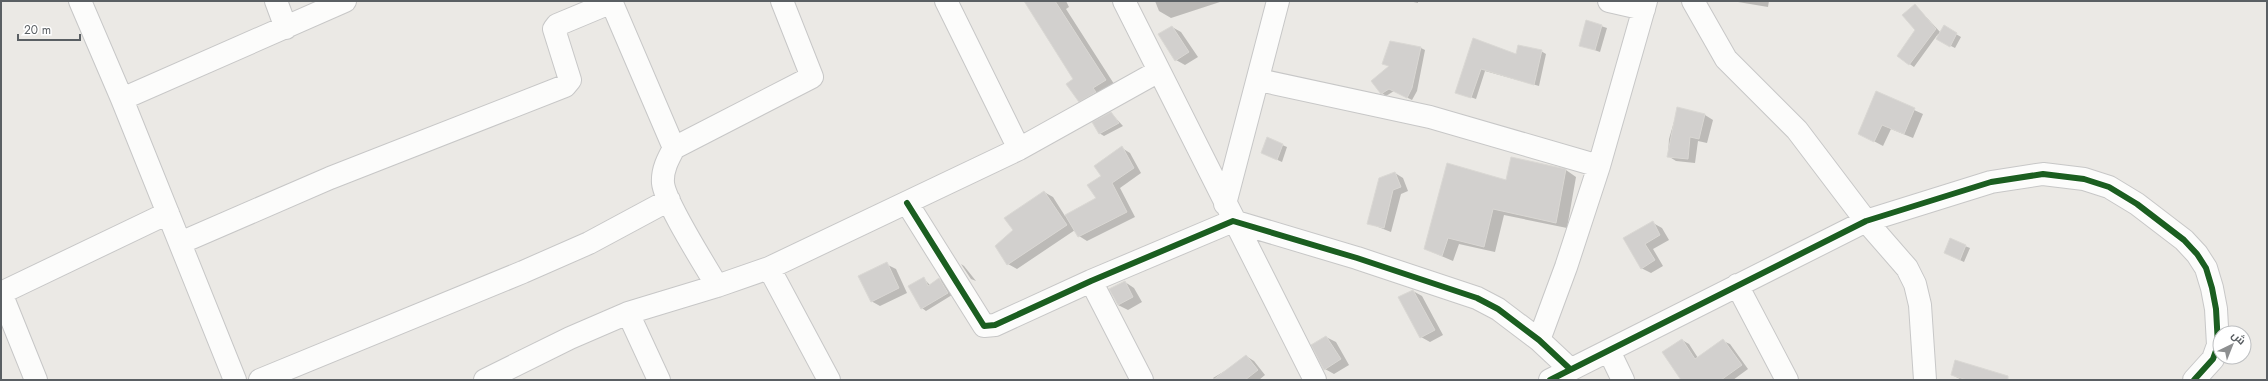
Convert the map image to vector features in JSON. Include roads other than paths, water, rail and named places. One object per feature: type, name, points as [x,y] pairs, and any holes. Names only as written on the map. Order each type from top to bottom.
[{"type":"street","points":[[80,1],[122,99],[235,380]]},
{"type":"street","points":[[276,1],[286,28]]},
{"type":"street","points":[[122,99],[345,1]]},
{"type":"street","points":[[717,286],[669,200],[663,184],[663,174],[674,148],[812,78],[782,1]]},
{"type":"street","points":[[946,1],[1019,149]]},
{"type":"street","points":[[1124,1],[1229,213],[1315,380]]},
{"type":"street","points":[[1229,213],[1258,80],[1278,1]]},
{"type":"street","points":[[1539,340],[1566,267],[1599,166],[1645,5],[1609,1]]},
{"type":"street","points":[[1693,1],[1726,59],[1797,130],[1866,220],[1907,268],[1916,284],[1920,305],[1925,380]]},
{"type":"street","points":[[180,243],[330,178],[565,86],[570,80],[554,29],[557,26],[611,2],[674,148]]},
{"type":"street","points":[[485,380],[570,338],[628,312],[717,286],[769,268],[1019,149],[1159,71]]},
{"type":"street","points":[[1258,80],[1430,117],[1599,166]]},
{"type":"street","points":[[1550,380],[1866,220],[1991,182],[2043,174],[2084,178],[2109,187],[2137,204],[2184,240],[2206,268],[2216,309],[2218,346],[2213,359],[2194,380]]},
{"type":"street","points":[[260,380],[589,243],[669,200]]},
{"type":"street","points":[[907,203],[984,326],[995,325],[1091,281],[1229,213],[1477,298],[1498,309],[1539,340],[1570,369]]},
{"type":"street","points":[[36,380],[2,300],[168,213]]},
{"type":"street","points":[[769,268],[829,380]]},
{"type":"street","points":[[1091,281],[1142,380]]},
{"type":"street","points":[[1737,285],[1787,380]]},
{"type":"street","points":[[628,312],[659,380]]},
{"type":"street","points":[[1608,351],[1623,380]]}]
